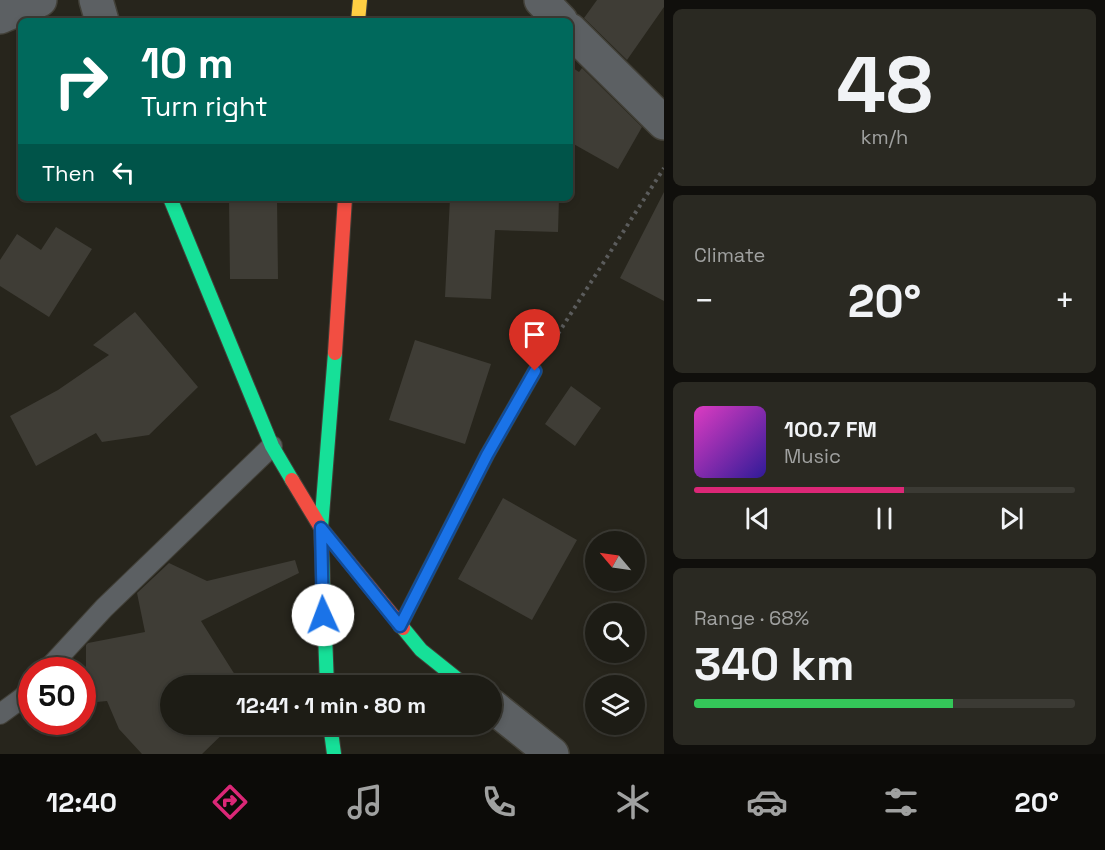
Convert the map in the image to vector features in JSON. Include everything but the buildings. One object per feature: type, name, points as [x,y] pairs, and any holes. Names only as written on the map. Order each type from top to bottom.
[{"type":"street","points":[[0,17],[40,0]]},
{"type":"street","points":[[96,0],[101,18]]},
{"type":"street","points":[[358,18],[360,0]]},
{"type":"street","points":[[541,0],[558,18]]},
{"type":"street","points":[[573,33],[664,123]]},
{"type":"street","points":[[171,201],[272,446],[321,528],[421,650],[452,675]]},
{"type":"street","points":[[327,675],[321,528],[340,299],[345,201]]},
{"type":"street","points":[[400,626],[487,455],[535,371]]},
{"type":"street","points":[[502,714],[552,754]]},
{"type":"street","points":[[331,735],[334,754]]},
{"type":"lane","points":[[59,657],[104,608],[272,446]]},
{"type":"lane","points":[[0,714],[18,701]]},
{"type":"path","points":[[535,371],[664,168]]},
{"type":"traffic: fast","points":[[171,201],[272,446],[292,480]]},
{"type":"traffic: fast","points":[[327,675],[321,528],[335,353]]},
{"type":"traffic: fast","points":[[400,626],[487,455],[535,371]]},
{"type":"traffic: fast","points":[[403,628],[421,650],[452,675]]},
{"type":"traffic: fast","points":[[331,735],[334,754]]},
{"type":"traffic: slow","points":[[358,18],[360,0]]},
{"type":"traffic: jam","points":[[335,353],[345,201]]},
{"type":"traffic: jam","points":[[292,480],[321,528],[403,628]]},
{"type":"route","points":[[323,615],[321,528],[400,626],[487,455],[535,371]]}]
